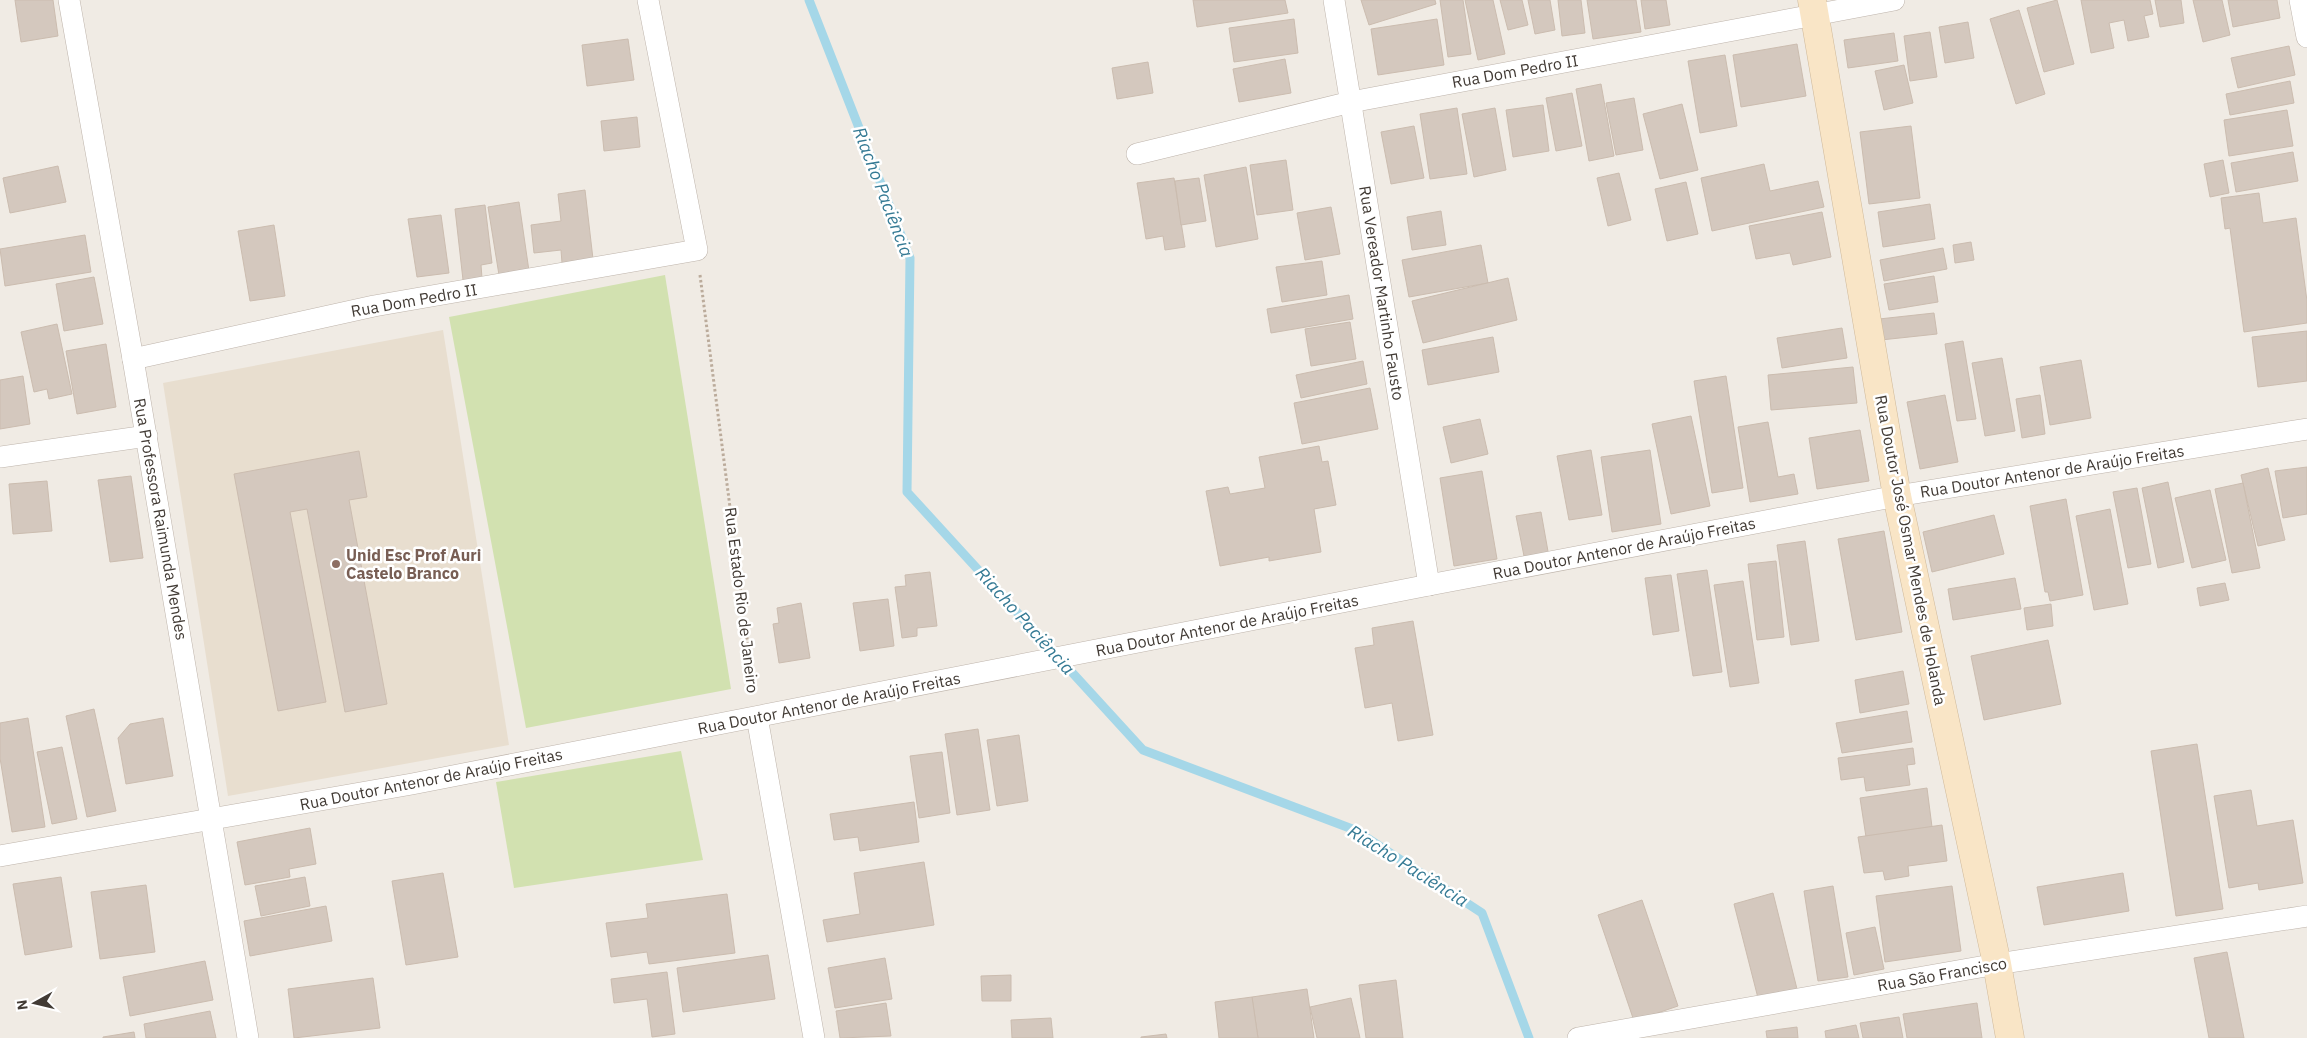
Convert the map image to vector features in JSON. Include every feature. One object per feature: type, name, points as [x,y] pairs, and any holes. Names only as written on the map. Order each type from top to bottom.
[{"type":"street","name":"Rua Professora Raimunda Mendes","points":[[69,0],[133,359],[248,1038]]},
{"type":"street","points":[[648,0],[697,250]]},
{"type":"street","name":"Rua Vereador Martinho Fausto","points":[[1334,0],[1429,585]]},
{"type":"street","name":"Rua Dom Pedro II","points":[[1137,154],[1351,102],[1813,8],[1894,0]]},
{"type":"street","points":[[2300,0],[2307,37]]},
{"type":"street","name":"Rua Doutor José Osmar Mendes de Holanda","points":[[1813,8],[1896,496],[1997,964],[2010,1038]]},
{"type":"street","name":"Rua Dom Pedro II","points":[[133,359],[374,306],[697,250]]},
{"type":"street","name":"Rua Doutor Antenor de Araújo Freitas","points":[[0,856],[412,784],[1429,585],[1896,496],[2307,429]]},
{"type":"street","points":[[0,457],[146,436]]},
{"type":"street","name":"Rua Estado Rio de Janeiro","points":[[757,717],[814,1038]]},
{"type":"street","name":"Rua São Francisco","points":[[1578,1038],[1997,964],[2307,916]]},
{"type":"path","name":"Rua Estado Rio de Janeiro","points":[[697,250],[757,717]]},
{"type":"shaded area","name":"Unid Esc Prof Auri Castelo Branco","points":[[443,330],[509,745],[228,796],[163,383]]},
{"type":"green space","points":[[665,275],[731,689],[526,728],[449,317]]},
{"type":"green space","points":[[681,751],[703,860],[514,888],[496,782]]},
{"type":"building","points":[[15,0],[53,0],[58,36],[21,42]]},
{"type":"building","points":[[1193,0],[1285,0],[1288,13],[1197,27]]},
{"type":"building","points":[[1361,0],[1435,0],[1436,4],[1369,25]]},
{"type":"building","points":[[1440,0],[1463,0],[1471,54],[1448,57]]},
{"type":"building","points":[[1465,0],[1493,0],[1505,54],[1478,60]]},
{"type":"building","points":[[1500,0],[1522,0],[1528,25],[1508,30]]},
{"type":"building","points":[[1528,0],[1550,0],[1555,30],[1535,34]]},
{"type":"building","points":[[1558,0],[1581,0],[1585,33],[1562,36]]},
{"type":"building","points":[[1587,0],[1636,0],[1641,32],[1593,39]]},
{"type":"building","points":[[1641,0],[1666,0],[1670,25],[1645,29]]},
{"type":"building","points":[[2057,0],[2074,64],[2044,72],[2027,8]]},
{"type":"building","points":[[2081,0],[2150,0],[2153,14],[2144,16],[2149,37],[2128,41],[2124,20],[2109,23],[2114,48],[2091,53]]},
{"type":"building","points":[[2155,0],[2181,0],[2184,23],[2160,27]]},
{"type":"building","points":[[2193,0],[2222,0],[2230,35],[2203,42]]},
{"type":"building","points":[[2228,0],[2277,0],[2280,18],[2233,27]]},
{"type":"building","points":[[2019,10],[2045,94],[2016,104],[1990,19]]},
{"type":"building","points":[[1294,19],[1298,53],[1234,62],[1229,28]]},
{"type":"building","points":[[1437,19],[1444,65],[1378,75],[1371,29]]},
{"type":"building","points":[[1968,22],[1974,58],[1945,63],[1939,27]]},
{"type":"building","points":[[1930,32],[1937,77],[1910,81],[1904,36]]},
{"type":"building","points":[[1894,33],[1898,61],[1848,68],[1844,40]]},
{"type":"building","points":[[628,39],[634,80],[587,86],[582,45]]},
{"type":"building","points":[[1797,44],[1806,96],[1741,107],[1733,55]]},
{"type":"building","points":[[2289,46],[2295,75],[2238,88],[2231,58]]},
{"type":"building","points":[[1725,55],[1737,126],[1700,133],[1688,61]]},
{"type":"building","points":[[1285,59],[1291,93],[1239,102],[1233,69]]},
{"type":"building","points":[[1148,62],[1153,93],[1117,99],[1112,68]]},
{"type":"building","points":[[1904,65],[1913,103],[1884,110],[1875,71]]},
{"type":"building","points":[[2290,81],[2294,103],[2230,115],[2226,94]]},
{"type":"building","points":[[1601,84],[1614,156],[1589,161],[1576,89]]},
{"type":"building","points":[[1572,93],[1582,146],[1556,151],[1546,98]]},
{"type":"building","points":[[1634,98],[1643,150],[1616,155],[1606,103]]},
{"type":"building","points":[[1682,104],[1698,170],[1660,179],[1643,114]]},
{"type":"building","points":[[1543,105],[1549,151],[1513,157],[1506,110]]},
{"type":"building","points":[[1457,108],[1467,174],[1430,179],[1420,114]]},
{"type":"building","points":[[1495,108],[1506,170],[1474,177],[1462,114]]},
{"type":"building","points":[[2287,110],[2293,146],[2229,156],[2224,120]]},
{"type":"building","points":[[637,117],[640,147],[604,151],[601,121]]},
{"type":"building","points":[[1414,126],[1424,178],[1391,184],[1381,132]]},
{"type":"building","points":[[1911,126],[1920,198],[1869,204],[1860,132]]},
{"type":"building","points":[[2293,152],[2298,181],[2236,192],[2231,163]]},
{"type":"building","points":[[1286,160],[1293,210],[1257,215],[1250,165]]},
{"type":"building","points":[[2223,160],[2229,193],[2210,197],[2204,164]]},
{"type":"building","points":[[1764,164],[1770,191],[1818,181],[1824,207],[1712,231],[1701,178]]},
{"type":"building","points":[[58,166],[66,202],[10,213],[3,178]]},
{"type":"building","points":[[1246,167],[1258,239],[1216,247],[1204,175]]},
{"type":"building","points":[[1619,173],[1631,220],[1608,226],[1597,178]]},
{"type":"building","points":[[1174,178],[1185,247],[1165,250],[1163,236],[1146,239],[1137,183]]},
{"type":"building","points":[[1199,178],[1206,221],[1181,225],[1175,181]]},
{"type":"building","points":[[1686,182],[1698,234],[1667,241],[1655,189]]},
{"type":"building","points":[[585,190],[593,259],[562,263],[561,250],[534,253],[531,225],[561,221],[558,194]]},
{"type":"building","points":[[2259,193],[2263,223],[2296,218],[2307,301],[2307,323],[2244,332],[2230,228],[2225,229],[2221,198]]},
{"type":"building","points":[[519,202],[529,271],[499,275],[488,207]]},
{"type":"building","points":[[1930,204],[1935,239],[1883,247],[1878,212]]},
{"type":"building","points":[[485,205],[492,263],[481,265],[482,278],[463,280],[455,209]]},
{"type":"building","points":[[1331,207],[1340,254],[1305,260],[1297,213]]},
{"type":"building","points":[[1441,211],[1446,245],[1412,250],[1407,217]]},
{"type":"building","points":[[1822,212],[1831,257],[1793,265],[1790,253],[1756,259],[1749,226]]},
{"type":"building","points":[[441,215],[449,273],[417,277],[408,219]]},
{"type":"building","points":[[274,225],[285,296],[250,301],[238,231]]},
{"type":"building","points":[[85,235],[91,272],[5,286],[0,249]]},
{"type":"building","points":[[1971,242],[1974,260],[1955,263],[1953,245]]},
{"type":"building","points":[[1481,245],[1488,283],[1409,297],[1402,260]]},
{"type":"building","points":[[1943,248],[1947,269],[1884,281],[1880,260]]},
{"type":"building","points":[[1322,261],[1327,295],[1282,302],[1276,267]]},
{"type":"building","points":[[1934,276],[1938,302],[1889,310],[1884,284]]},
{"type":"building","points":[[94,277],[103,324],[64,331],[56,284]]},
{"type":"building","points":[[1508,278],[1517,320],[1423,343],[1412,301]]},
{"type":"building","points":[[1349,295],[1353,319],[1271,333],[1267,309]]},
{"type":"building","points":[[1934,313],[1937,334],[1881,340],[1879,319]]},
{"type":"building","points":[[1350,322],[1356,359],[1311,366],[1305,329]]},
{"type":"building","points":[[57,324],[72,394],[49,399],[47,389],[34,392],[21,332]]},
{"type":"building","points":[[1842,328],[1847,358],[1782,368],[1777,338]]},
{"type":"building","points":[[2307,331],[2307,381],[2258,387],[2252,337]]},
{"type":"building","points":[[1493,337],[1499,372],[1428,385],[1422,350]]},
{"type":"building","points":[[1963,341],[1976,419],[1957,421],[1945,344]]},
{"type":"building","points":[[106,344],[116,407],[77,414],[66,351]]},
{"type":"building","points":[[2002,358],[2015,431],[1985,436],[1972,363]]},
{"type":"building","points":[[2081,360],[2091,418],[2050,425],[2040,367]]},
{"type":"building","points":[[1363,361],[1367,384],[1301,398],[1296,375]]},
{"type":"building","points":[[1853,367],[1857,403],[1771,410],[1768,375]]},
{"type":"building","points":[[23,376],[30,424],[0,429],[0,380]]},
{"type":"building","points":[[1726,376],[1743,488],[1712,493],[1694,381]]},
{"type":"building","points":[[1370,388],[1378,429],[1302,444],[1294,403]]},
{"type":"building","points":[[1945,395],[1958,462],[1920,469],[1907,402]]},
{"type":"building","points":[[2040,395],[2045,434],[2022,438],[2016,399]]},
{"type":"building","points":[[1691,416],[1710,506],[1671,514],[1652,424]]},
{"type":"building","points":[[1480,419],[1488,454],[1451,463],[1443,427]]},
{"type":"building","points":[[1768,422],[1778,477],[1794,474],[1798,494],[1750,502],[1738,427]]},
{"type":"building","points":[[1860,430],[1869,481],[1817,489],[1809,438]]},
{"type":"building","points":[[1319,446],[1322,462],[1328,461],[1336,505],[1314,509],[1321,552],[1269,561],[1269,557],[1220,566],[1206,491],[1228,487],[1230,494],[1265,488],[1259,457]]},
{"type":"building","points":[[1591,450],[1602,515],[1569,520],[1557,456]]},
{"type":"building","points":[[1650,450],[1661,524],[1612,532],[1601,457]]},
{"type":"building","points":[[359,451],[367,497],[349,500],[387,704],[345,712],[307,509],[290,512],[326,702],[278,711],[234,474]]},
{"type":"building","points":[[2307,467],[2307,514],[2283,518],[2275,471]]},
{"type":"building","points":[[2268,468],[2285,540],[2258,546],[2241,475]]},
{"type":"building","points":[[1482,471],[1497,559],[1454,566],[1440,478]]},
{"type":"building","points":[[131,476],[143,558],[110,562],[98,480]]},
{"type":"building","points":[[47,481],[52,531],[13,534],[9,484]]},
{"type":"building","points":[[2168,482],[2184,562],[2158,568],[2142,488]]},
{"type":"building","points":[[2243,483],[2260,568],[2232,573],[2215,489]]},
{"type":"building","points":[[2137,488],[2151,564],[2128,568],[2113,492]]},
{"type":"building","points":[[2210,490],[2226,560],[2192,568],[2175,498]]},
{"type":"building","points":[[2066,499],[2083,595],[2050,601],[2048,592],[2045,592],[2030,506]]},
{"type":"building","points":[[2110,509],[2128,604],[2094,610],[2076,516]]},
{"type":"building","points":[[1541,512],[1549,557],[1525,561],[1516,516]]},
{"type":"building","points":[[1994,515],[2004,554],[1932,572],[1923,532]]},
{"type":"building","points":[[1884,531],[1902,632],[1856,640],[1838,539]]},
{"type":"building","points":[[1805,541],[1819,641],[1791,645],[1777,545]]},
{"type":"building","points":[[1776,561],[1784,637],[1757,640],[1748,564]]},
{"type":"building","points":[[1707,570],[1722,672],[1693,676],[1677,574]]},
{"type":"building","points":[[930,572],[937,626],[917,628],[917,636],[902,638],[895,587],[906,586],[905,575]]},
{"type":"building","points":[[1671,575],[1679,631],[1653,635],[1645,578]]},
{"type":"building","points":[[2015,578],[2021,609],[1953,620],[1948,589]]},
{"type":"building","points":[[1743,581],[1759,683],[1730,687],[1714,585]]},
{"type":"building","points":[[2225,583],[2229,600],[2200,606],[2197,588]]},
{"type":"building","points":[[888,599],[894,646],[860,651],[853,603]]},
{"type":"building","points":[[801,603],[810,658],[779,663],[773,624],[779,623],[777,608]]},
{"type":"building","points":[[2051,604],[2053,626],[2027,630],[2024,608]]},
{"type":"building","points":[[1413,621],[1433,735],[1398,741],[1392,703],[1365,708],[1355,648],[1374,645],[1372,628]]},
{"type":"building","points":[[2048,640],[2061,704],[1984,720],[1971,656]]},
{"type":"building","points":[[1903,671],[1909,704],[1860,713],[1855,680]]},
{"type":"building","points":[[94,709],[116,811],[87,817],[66,716]]},
{"type":"building","points":[[1907,711],[1912,742],[1842,753],[1836,723]]},
{"type":"building","points":[[28,718],[45,827],[12,832],[0,758],[0,723]]},
{"type":"building","points":[[163,718],[173,776],[126,784],[118,738],[130,724]]},
{"type":"building","points":[[978,729],[990,810],[957,815],[945,734]]},
{"type":"building","points":[[1019,735],[1028,801],[997,806],[987,740]]},
{"type":"building","points":[[2197,744],[2223,909],[2176,916],[2151,751]]},
{"type":"building","points":[[62,747],[77,819],[52,824],[37,752]]},
{"type":"building","points":[[1913,748],[1915,764],[1907,765],[1910,785],[1866,791],[1864,777],[1841,780],[1838,758]]},
{"type":"building","points":[[942,752],[950,813],[919,818],[910,756]]},
{"type":"building","points":[[1927,788],[1932,827],[1866,837],[1860,798]]},
{"type":"building","points":[[2251,790],[2257,826],[2293,820],[2303,883],[2259,890],[2258,883],[2229,888],[2214,796]]},
{"type":"building","points":[[914,802],[919,842],[860,851],[858,837],[834,840],[830,814]]},
{"type":"building","points":[[1942,825],[1947,861],[1908,866],[1909,876],[1885,880],[1883,871],[1864,873],[1858,837]]},
{"type":"building","points":[[310,828],[316,864],[289,869],[290,877],[245,885],[237,842]]},
{"type":"building","points":[[924,862],[934,925],[827,942],[823,920],[860,914],[854,873]]},
{"type":"building","points":[[443,873],[458,957],[406,965],[392,881]]},
{"type":"building","points":[[2123,873],[2129,911],[2044,925],[2037,887]]},
{"type":"building","points":[[61,877],[72,947],[25,955],[13,884]]},
{"type":"building","points":[[305,877],[310,906],[261,916],[255,886]]},
{"type":"building","points":[[146,885],[155,952],[100,959],[91,892]]},
{"type":"building","points":[[1833,886],[1848,977],[1818,981],[1804,891]]},
{"type":"building","points":[[1952,886],[1961,951],[1885,962],[1876,896]]},
{"type":"building","points":[[1773,893],[1797,989],[1758,998],[1734,904]]},
{"type":"building","points":[[727,894],[735,953],[649,964],[647,952],[611,957],[606,923],[648,918],[646,904]]},
{"type":"building","points":[[1642,900],[1678,1006],[1634,1021],[1598,915]]},
{"type":"building","points":[[326,906],[332,941],[250,956],[244,921]]},
{"type":"building","points":[[1875,927],[1884,969],[1854,975],[1846,933]]},
{"type":"building","points":[[2227,952],[2244,1038],[2209,1038],[2194,958]]},
{"type":"building","points":[[768,955],[775,999],[683,1012],[677,968]]},
{"type":"building","points":[[885,958],[892,999],[835,1008],[828,968]]},
{"type":"building","points":[[205,961],[213,1000],[130,1016],[123,977]]},
{"type":"building","points":[[667,972],[675,1034],[652,1037],[647,999],[614,1003],[611,979]]},
{"type":"building","points":[[1011,975],[1011,1001],[982,1001],[981,976]]},
{"type":"building","points":[[373,978],[380,1028],[294,1038],[288,989]]},
{"type":"building","points":[[1396,980],[1403,1038],[1366,1038],[1359,985]]},
{"type":"building","points":[[1307,989],[1314,1038],[1258,1038],[1252,997]]},
{"type":"building","points":[[1252,997],[1258,1038],[1219,1038],[1215,1002]]},
{"type":"building","points":[[1351,998],[1360,1038],[1317,1038],[1310,1007]]},
{"type":"building","points":[[886,1003],[891,1036],[840,1038],[836,1011]]},
{"type":"building","points":[[1977,1003],[1982,1038],[1907,1038],[1903,1014]]},
{"type":"building","points":[[210,1011],[216,1038],[146,1038],[144,1024]]},
{"type":"building","points":[[1899,1017],[1903,1038],[1863,1038],[1860,1023]]},
{"type":"building","points":[[1051,1018],[1053,1038],[1012,1038],[1011,1020]]},
{"type":"building","points":[[1856,1025],[1859,1038],[1826,1038],[1825,1031]]},
{"type":"building","points":[[1797,1027],[1798,1038],[1767,1038],[1766,1031]]},
{"type":"building","points":[[134,1032],[135,1038],[103,1038],[103,1037]]},
{"type":"building","points":[[1166,1034],[1167,1038],[1141,1038],[1141,1037]]},
{"type":"waterway","name":"Riacho Paciência","points":[[809,0],[910,258],[907,492],[1143,750],[1355,830],[1482,913],[1529,1038]]},
{"type":"place","name":"Unid Esc Prof Auri Castelo Branco","points":[[336,564]]}]
